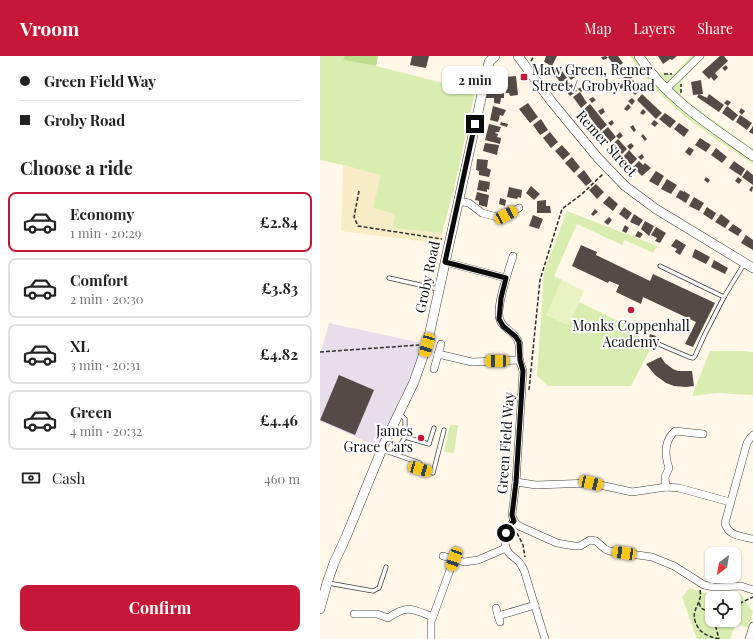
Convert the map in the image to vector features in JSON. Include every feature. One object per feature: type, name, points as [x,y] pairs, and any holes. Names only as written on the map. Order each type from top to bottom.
[{"type":"street","name":"Groby Road","points":[[320,609],[334,563],[382,450],[414,382],[427,345],[489,62],[495,56]]},
{"type":"street","name":"Remer Street","points":[[518,56],[598,158],[625,186],[656,209],[753,268]]},
{"type":"street","points":[[640,56],[649,71],[666,89],[696,115],[753,156]]},
{"type":"street","points":[[666,89],[700,56]]},
{"type":"street","points":[[458,201],[469,203],[482,213],[497,217],[506,215],[519,208]]},
{"type":"street","name":"Green Field Way","points":[[513,256],[501,298],[499,319],[503,326],[516,337],[519,342],[520,360],[523,371],[516,482],[512,515],[514,521]]},
{"type":"street","points":[[445,262],[506,278]]},
{"type":"street","points":[[434,369],[441,344]]},
{"type":"street","points":[[438,354],[472,362],[520,360]]},
{"type":"street","points":[[666,487],[665,477],[669,468],[665,457],[668,439],[671,434],[674,431],[703,434]]},
{"type":"street","points":[[753,435],[748,442],[725,523],[726,529],[735,534],[753,539]]},
{"type":"street","points":[[516,482],[536,485],[591,483],[632,492],[666,487],[679,488],[730,502]]},
{"type":"street","points":[[545,639],[524,570],[519,561],[509,554],[506,548],[506,533],[509,526],[514,521],[519,526],[557,543],[580,546],[590,540],[596,541],[605,549],[610,551],[652,557],[674,566],[695,580],[704,584],[714,587],[734,585],[753,590]]},
{"type":"street","points":[[443,556],[464,562],[478,560],[506,548]]},
{"type":"street","points":[[431,639],[432,617],[454,559]]},
{"type":"street","points":[[498,615],[535,605]]},
{"type":"street","points":[[354,614],[377,614],[388,618],[396,612],[411,609],[432,617]]},
{"type":"street","points":[[749,639],[753,626]]},
{"type":"lane","points":[[656,342],[689,358],[695,356],[724,297],[744,263]]},
{"type":"lane","points":[[660,266],[724,297]]},
{"type":"lane","points":[[389,278],[439,289]]},
{"type":"lane","points":[[395,454],[405,437],[405,419],[399,413]]},
{"type":"lane","points":[[405,437],[429,444],[434,428]]},
{"type":"lane","points":[[382,450],[420,463],[420,469],[433,473],[444,430]]},
{"type":"lane","points":[[327,583],[373,591],[379,588],[386,567]]},
{"type":"path","points":[[529,391],[540,280],[562,209],[582,194],[608,169]]},
{"type":"path","points":[[359,191],[354,216],[358,226],[450,240]]},
{"type":"path","points":[[320,352],[427,345]]},
{"type":"path","points":[[695,580],[701,592],[699,603],[694,614],[698,627],[703,634],[719,639],[716,627]]},
{"type":"path","points":[[741,603],[753,597]]},
{"type":"path","points":[[699,603],[701,608],[705,610]]},
{"type":"shaded area","points":[[343,165],[382,175],[373,208],[395,214],[393,228],[442,233],[442,244],[341,231]]},
{"type":"shaded area","points":[[329,323],[422,343],[413,371],[378,447],[320,421],[320,355]]},
{"type":"green space","points":[[320,56],[345,56],[344,60],[376,66],[475,91],[454,189],[442,233],[393,228],[395,214],[373,208],[381,175],[320,160]]},
{"type":"green space","points":[[345,56],[378,56],[376,66],[343,60]]},
{"type":"green space","points":[[630,56],[645,56],[653,68],[661,74],[674,74],[691,56],[705,56],[682,81],[681,95],[691,104],[753,149],[753,164],[701,129],[670,103],[643,74]]},
{"type":"green space","points":[[567,211],[657,246],[653,253],[625,240],[622,245],[577,224],[554,276],[562,280],[547,315],[568,325],[579,302],[633,328],[631,333],[653,344],[631,386],[548,386],[537,376],[544,272]]},
{"type":"green space","points":[[562,280],[584,291],[568,325],[546,315]]},
{"type":"green space","points":[[710,351],[753,352],[753,395],[717,393],[692,396]]},
{"type":"green space","points":[[450,425],[458,425],[454,453],[444,452]]},
{"type":"green space","points":[[690,588],[705,593],[705,627],[735,627],[730,639],[697,639],[682,597]]},
{"type":"green space","points":[[741,594],[753,612],[748,628],[741,626]]},
{"type":"building","points":[[412,56],[429,56],[426,68],[410,65]]},
{"type":"building","points":[[546,56],[557,56],[552,66],[544,62]]},
{"type":"building","points":[[606,56],[608,58],[603,60],[601,57]]},
{"type":"building","points":[[618,56],[623,63],[616,68],[608,57]]},
{"type":"building","points":[[658,56],[677,56],[663,64]]},
{"type":"building","points":[[720,56],[724,56],[728,61],[715,73],[718,77],[714,81],[711,77],[709,79],[702,72]]},
{"type":"building","points":[[726,65],[728,68],[725,71],[722,68]]},
{"type":"building","points":[[625,66],[633,77],[626,81],[618,70]]},
{"type":"building","points":[[560,68],[567,78],[561,83],[553,73]]},
{"type":"building","points":[[614,68],[616,72],[612,75],[610,71]]},
{"type":"building","points":[[572,74],[575,77],[571,80],[568,76]]},
{"type":"building","points":[[516,76],[518,95],[510,96],[509,93],[506,93],[505,87],[508,87],[505,85],[505,77]]},
{"type":"building","points":[[633,80],[641,90],[635,95],[626,85]]},
{"type":"building","points":[[701,80],[703,94],[693,95],[691,82]]},
{"type":"building","points":[[569,81],[577,91],[570,96],[562,86]]},
{"type":"building","points":[[622,83],[625,86],[621,89],[618,86]]},
{"type":"building","points":[[583,85],[586,89],[581,92],[578,89]]},
{"type":"building","points":[[486,91],[504,91],[504,98],[501,98],[500,104],[494,103],[494,98],[486,98]]},
{"type":"building","points":[[580,92],[587,103],[581,108],[573,97]]},
{"type":"building","points":[[642,94],[662,113],[656,119],[637,100]]},
{"type":"building","points":[[699,94],[707,98],[709,94],[724,105],[719,112],[697,97]]},
{"type":"building","points":[[593,97],[596,100],[592,103],[589,99]]},
{"type":"building","points":[[632,98],[635,101],[632,105],[628,101]]},
{"type":"building","points":[[727,100],[731,102],[728,106],[724,103]]},
{"type":"building","points":[[528,103],[538,117],[530,123],[519,109]]},
{"type":"building","points":[[590,104],[607,125],[600,131],[584,109]]},
{"type":"building","points":[[628,104],[631,107],[627,111],[624,109]]},
{"type":"building","points":[[493,106],[506,110],[503,116],[500,115],[498,122],[490,120]]},
{"type":"building","points":[[727,106],[738,115],[733,121],[722,113]]},
{"type":"building","points":[[603,108],[605,112],[601,115],[598,111]]},
{"type":"building","points":[[741,108],[745,111],[742,115],[739,112]]},
{"type":"building","points":[[643,109],[646,112],[643,115],[640,113]]},
{"type":"building","points":[[665,113],[676,121],[670,128],[659,119]]},
{"type":"building","points":[[740,115],[752,123],[747,130],[736,122]]},
{"type":"building","points":[[541,119],[548,130],[540,135],[533,125]]},
{"type":"building","points":[[612,120],[614,123],[611,126],[608,123]]},
{"type":"building","points":[[654,120],[658,123],[655,127],[651,124]]},
{"type":"building","points":[[501,122],[508,124],[507,127],[500,125]]},
{"type":"building","points":[[679,123],[689,130],[684,137],[674,129]]},
{"type":"building","points":[[489,124],[501,127],[499,132],[495,133],[498,134],[497,137],[501,138],[500,144],[485,140]]},
{"type":"building","points":[[633,125],[636,130],[634,132],[630,127]]},
{"type":"building","points":[[753,126],[753,134],[749,132]]},
{"type":"building","points":[[608,127],[616,137],[609,143],[601,133]]},
{"type":"building","points":[[550,132],[558,142],[551,148],[543,138]]},
{"type":"building","points":[[620,132],[623,136],[619,139],[616,136]]},
{"type":"building","points":[[643,134],[647,139],[645,141],[641,136]]},
{"type":"building","points":[[700,138],[711,145],[706,152],[695,145]]},
{"type":"building","points":[[618,139],[627,149],[621,155],[612,145]]},
{"type":"building","points":[[485,143],[499,145],[497,155],[483,151]]},
{"type":"building","points":[[631,143],[634,146],[630,150],[627,146]]},
{"type":"building","points":[[562,145],[570,154],[563,160],[555,151]]},
{"type":"building","points":[[689,147],[694,150],[690,156],[685,152]]},
{"type":"building","points":[[716,148],[727,157],[722,163],[711,155]]},
{"type":"building","points":[[629,150],[637,159],[631,165],[623,157]]},
{"type":"building","points":[[642,154],[644,157],[641,160],[638,157]]},
{"type":"building","points":[[572,157],[580,167],[574,173],[565,163]]},
{"type":"building","points":[[477,159],[488,160],[487,168],[491,170],[489,177],[479,175],[479,171],[476,170]]},
{"type":"building","points":[[639,161],[643,165],[645,163],[651,168],[642,176],[633,167]]},
{"type":"building","points":[[734,161],[745,169],[741,176],[729,168]]},
{"type":"building","points":[[584,170],[592,181],[586,186],[577,176]]},
{"type":"building","points":[[747,170],[753,175],[753,185],[742,177]]},
{"type":"building","points":[[656,171],[664,176],[658,186],[649,181]]},
{"type":"building","points":[[706,177],[710,180],[708,183],[704,180]]},
{"type":"building","points":[[738,177],[742,180],[739,184],[735,181]]},
{"type":"building","points":[[667,179],[677,185],[671,194],[661,189]]},
{"type":"building","points":[[479,180],[490,182],[489,190],[487,189],[487,192],[477,190]]},
{"type":"building","points":[[596,184],[604,192],[597,199],[589,190]]},
{"type":"building","points":[[531,186],[540,194],[534,200],[526,193]]},
{"type":"building","points":[[752,186],[753,187],[752,192],[749,190]]},
{"type":"building","points":[[509,187],[522,190],[521,198],[518,197],[517,199],[507,197]]},
{"type":"building","points":[[680,190],[690,195],[686,203],[676,197]]},
{"type":"building","points":[[477,192],[489,195],[487,207],[479,205],[479,201],[475,200]]},
{"type":"building","points":[[609,196],[618,204],[613,211],[603,203]]},
{"type":"building","points":[[694,197],[704,203],[699,211],[689,206]]},
{"type":"building","points":[[500,198],[506,200],[505,206],[499,204]]},
{"type":"building","points":[[546,200],[546,206],[550,206],[551,213],[537,213],[537,201]]},
{"type":"building","points":[[624,207],[632,213],[627,220],[619,214]]},
{"type":"building","points":[[707,207],[716,213],[712,220],[703,214]]},
{"type":"building","points":[[595,209],[598,212],[593,216],[591,214]]},
{"type":"building","points":[[634,214],[643,220],[639,226],[630,222]]},
{"type":"building","points":[[721,214],[730,221],[725,228],[715,222]]},
{"type":"building","points":[[533,215],[543,219],[539,229],[529,226]]},
{"type":"building","points":[[609,217],[612,220],[608,225],[604,222]]},
{"type":"building","points":[[645,221],[654,226],[649,236],[641,229]]},
{"type":"building","points":[[733,224],[742,230],[738,236],[728,230]]},
{"type":"building","points":[[625,225],[629,228],[626,233],[622,231]]},
{"type":"building","points":[[656,227],[666,233],[660,243],[655,241],[657,238],[651,235]]},
{"type":"building","points":[[638,231],[643,234],[640,238],[635,236]]},
{"type":"building","points":[[746,235],[753,240],[753,250],[741,243]]},
{"type":"building","points":[[676,239],[686,245],[680,255],[675,252],[677,249],[671,246]]},
{"type":"building","points":[[581,245],[597,252],[596,255],[650,281],[653,274],[715,303],[693,347],[685,344],[696,322],[643,297],[641,304],[616,292],[619,285],[609,281],[608,283],[572,266]]},
{"type":"building","points":[[695,249],[710,257],[706,264],[692,257]]},
{"type":"building","points":[[714,260],[728,268],[725,274],[711,267]]},
{"type":"building","points":[[650,334],[656,336],[654,340],[649,338]]},
{"type":"building","points":[[661,357],[665,363],[673,369],[678,371],[692,371],[694,386],[674,386],[666,383],[655,375],[646,364]]},
{"type":"building","points":[[339,375],[374,390],[355,435],[320,420]]},
{"type":"place","name":"Maw Green, Remer Street / Groby Road","points":[[524,77]]},
{"type":"place","name":"Monks Coppenhall Academy","points":[[631,310]]},
{"type":"place","name":"James Grace Cars","points":[[421,438]]},
{"type":"route","points":[[475,124],[445,262],[506,278],[501,298],[499,319],[503,326],[516,337],[519,342],[520,360],[523,371],[516,482],[512,515],[514,521],[509,526],[506,533]]}]
